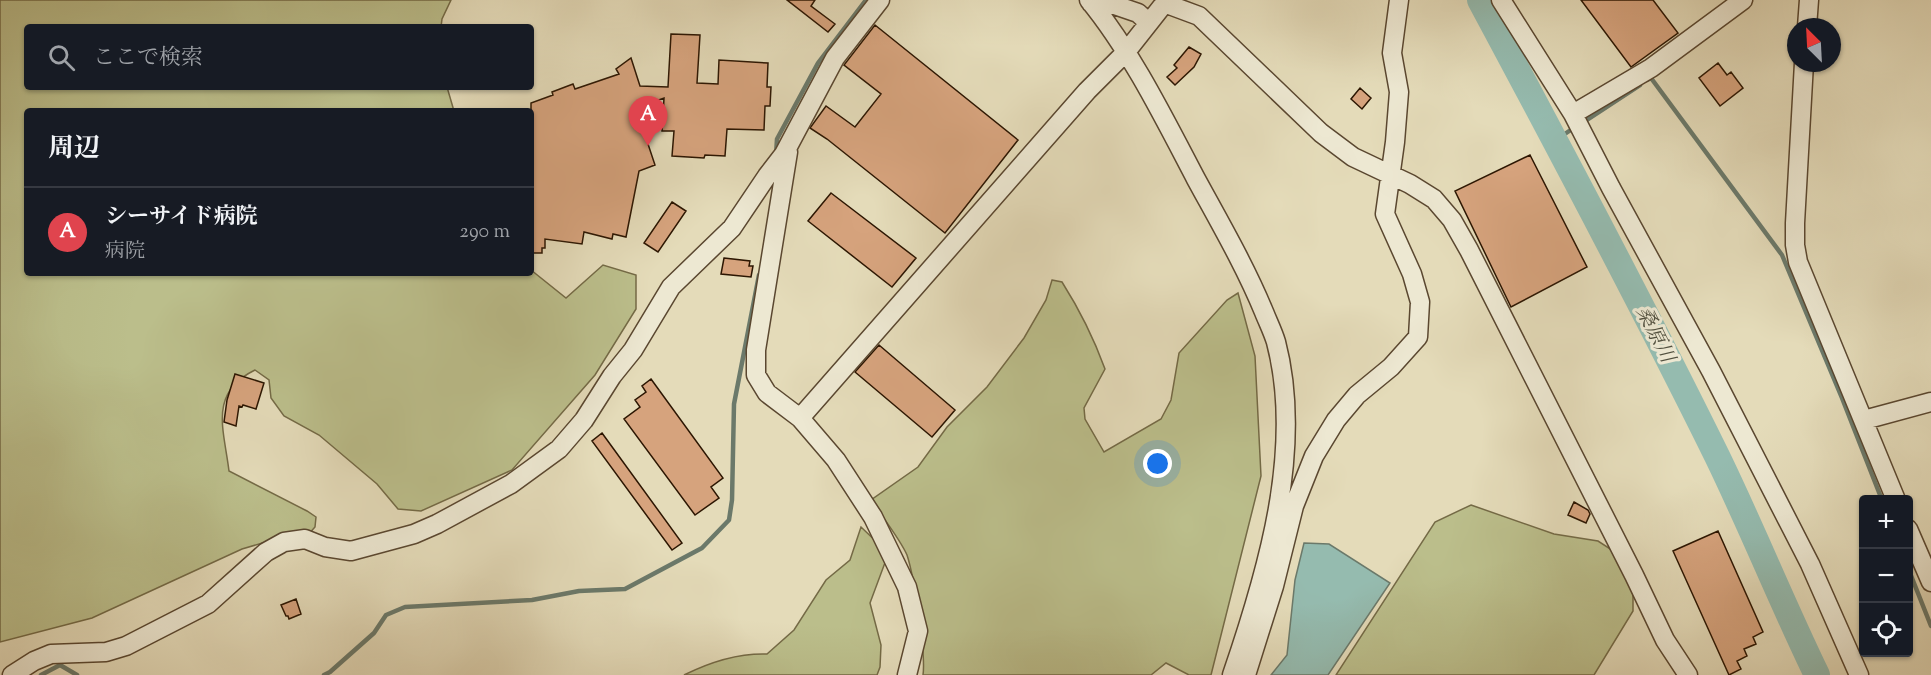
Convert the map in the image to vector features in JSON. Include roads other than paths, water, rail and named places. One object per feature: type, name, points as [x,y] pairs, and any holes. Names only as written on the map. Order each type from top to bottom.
[{"type":"street","points":[[12,675],[34,661],[51,654],[106,652],[126,646],[208,604],[266,552],[284,542],[305,539],[325,547],[351,551],[374,546],[437,524],[512,484],[559,449],[584,420],[612,376],[633,350],[671,287],[732,228],[787,149],[835,58],[880,0]]},
{"type":"street","points":[[1149,23],[1138,13],[1100,0],[1090,2],[1126,52],[1190,166],[1254,288],[1276,341],[1284,392],[1285,434],[1279,500],[1252,618],[1232,675]]},
{"type":"street","points":[[1246,675],[1274,586],[1294,506],[1314,456],[1336,420],[1357,395],[1391,367],[1418,337],[1420,302],[1412,274],[1384,214],[1395,142],[1399,92],[1392,53],[1399,0]]},
{"type":"street","points":[[1501,0],[1573,114],[1711,371],[1800,544],[1859,675]]},
{"type":"street","points":[[1573,114],[1650,68],[1743,0]]},
{"type":"street","points":[[1808,18],[1809,0]]},
{"type":"street","points":[[800,418],[1087,91],[1126,52],[1166,2],[1199,16],[1321,133],[1353,157],[1410,184],[1434,199],[1452,220],[1475,260],[1665,640],[1688,675]]},
{"type":"street","points":[[1804,72],[1795,245],[1798,262],[1894,495]]},
{"type":"street","points":[[787,149],[756,350],[756,375],[767,393],[800,418],[836,460],[873,517],[907,587],[918,632],[907,675]]},
{"type":"street","points":[[1864,420],[1931,402]]},
{"type":"street","points":[[1913,541],[1931,582]]},
{"type":"water","points":[[1304,543],[1329,544],[1390,583],[1328,675],[1271,675],[1287,655],[1295,580]]},
{"type":"waterway","points":[[776,155],[777,139],[818,63],[866,0]]},
{"type":"waterway","name":"桑原川","points":[[1480,0],[1688,398],[1730,483],[1817,675]]},
{"type":"waterway","points":[[1647,80],[1651,78],[1782,255],[1880,495]]},
{"type":"waterway","points":[[1582,123],[1640,85]]},
{"type":"waterway","points":[[1556,140],[1575,127]]},
{"type":"waterway","points":[[324,675],[374,633],[386,615],[405,607],[532,600],[579,591],[625,589],[702,548],[729,520],[732,500],[734,404],[759,275]]},
{"type":"waterway","points":[[1913,581],[1931,626]]},
{"type":"waterway","points":[[41,675],[60,665],[77,675]]},
{"type":"place","name":"シーサイド病院","points":[[648,146]]}]
